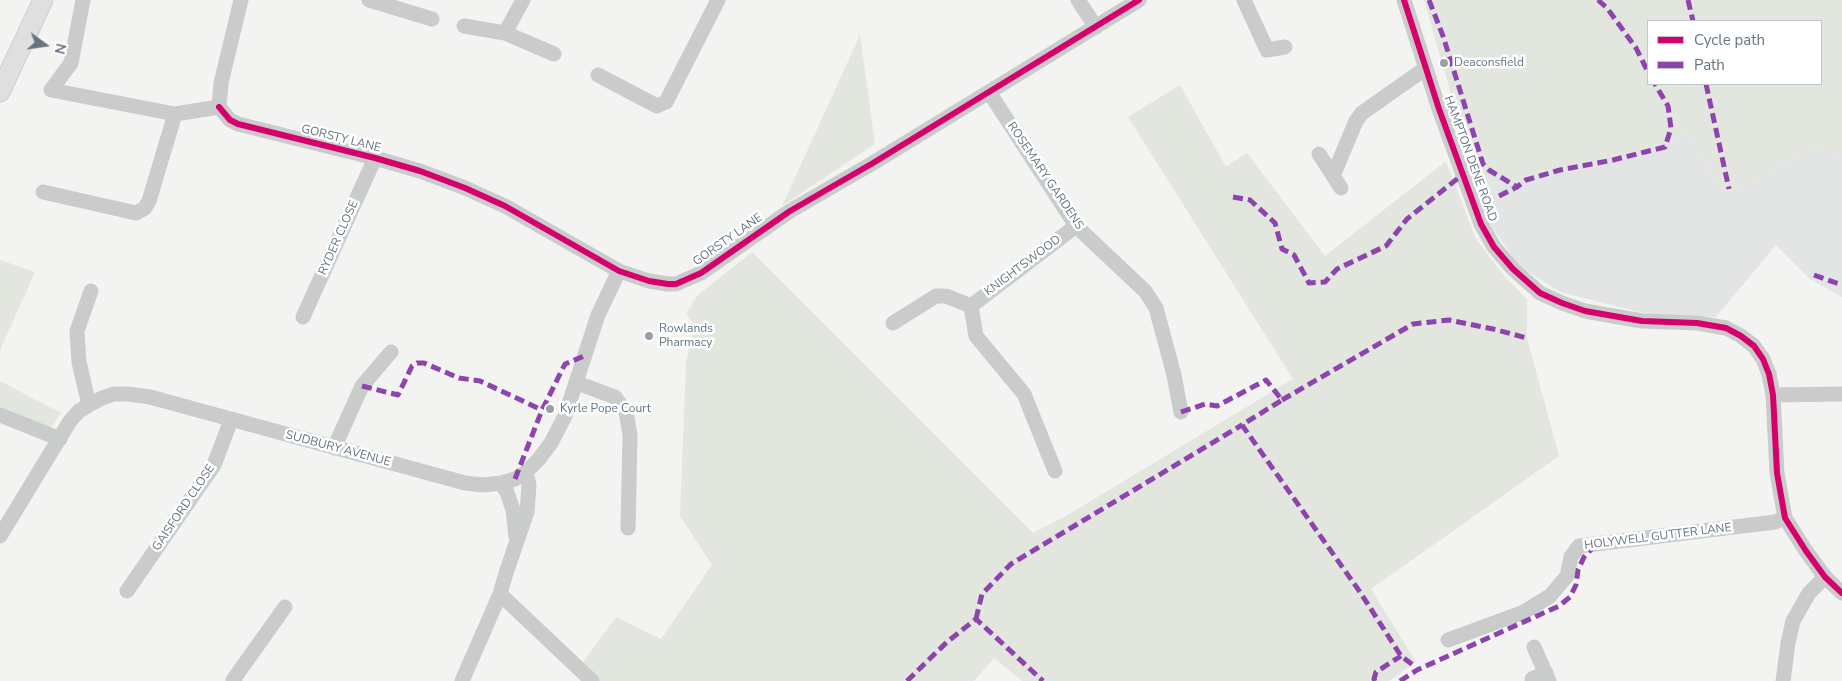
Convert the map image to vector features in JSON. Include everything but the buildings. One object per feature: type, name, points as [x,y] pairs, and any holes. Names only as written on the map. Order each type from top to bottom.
[{"type":"main road","points":[[0,92],[43,0]]},
{"type":"street","points":[[83,0],[71,63],[51,90],[175,114],[219,107],[221,83],[241,0]]},
{"type":"street","points":[[369,0],[432,19]]},
{"type":"street","points":[[505,32],[523,0]]},
{"type":"street","points":[[598,75],[657,106],[666,102],[718,0]]},
{"type":"street","points":[[1078,0],[1096,27]]},
{"type":"street","name":"GORSTY LANE","points":[[219,107],[230,120],[238,124],[375,158],[456,184],[497,202],[619,271],[649,281],[668,284],[688,280],[701,273],[790,211],[1139,0]]},
{"type":"street","points":[[1244,0],[1267,50],[1285,47]]},
{"type":"street","name":"HAMPTON DENE ROAD","points":[[1404,0],[1438,109],[1481,224],[1494,247],[1513,269],[1540,293],[1585,311],[1642,322],[1698,323],[1726,328],[1754,346],[1763,359],[1769,374],[1773,395],[1777,473],[1785,518],[1825,577],[1842,593]]},
{"type":"street","points":[[464,26],[505,32],[554,54]]},
{"type":"street","points":[[1319,154],[1337,182],[1356,121],[1362,112],[1426,68]]},
{"type":"street","name":"ROSEMARY GARDENS","points":[[989,92],[1076,226],[1145,291],[1156,308],[1182,412]]},
{"type":"street","points":[[43,192],[136,213],[144,208],[149,201],[175,114]]},
{"type":"street","name":"RYDER CLOSE","points":[[303,317],[375,158]]},
{"type":"street","name":"KNIGHTSWOOD","points":[[970,306],[1076,226]]},
{"type":"street","name":"SUDBURY AVENUE","points":[[0,536],[70,421],[79,411],[102,398],[114,394],[150,397],[466,483],[483,485],[515,479],[526,472],[539,459],[551,443],[565,416],[598,315],[619,271]]},
{"type":"street","points":[[89,405],[79,362],[77,331],[91,292]]},
{"type":"street","points":[[893,323],[936,296],[946,296],[970,306],[976,336],[1024,394],[1055,471]]},
{"type":"street","points":[[334,448],[362,386],[392,352]]},
{"type":"street","points":[[577,383],[614,397],[626,412],[630,435],[628,528]]},
{"type":"street","points":[[1773,395],[1842,394]]},
{"type":"street","points":[[0,415],[60,439]]},
{"type":"street","name":"GAISFORD CLOSE","points":[[127,591],[214,464],[231,420]]},
{"type":"street","points":[[462,681],[500,594],[528,512],[529,485],[526,472]]},
{"type":"street","points":[[501,483],[507,492],[513,510],[517,541]]},
{"type":"street","name":"HOLYWELL GUTTER LANE","points":[[1448,640],[1524,612],[1550,596],[1567,576],[1571,557],[1579,546],[1775,522],[1785,518]]},
{"type":"street","points":[[1783,681],[1793,621],[1808,593],[1825,577]]},
{"type":"street","points":[[500,594],[592,681]]},
{"type":"street","points":[[234,681],[284,607]]},
{"type":"street","points":[[1534,647],[1542,678]]},
{"type":"shaded area","points":[[1424,0],[1842,0],[1842,153],[1814,148],[1736,190],[1721,188],[1688,133],[1661,144],[1478,187]]},
{"type":"shaded area","points":[[860,35],[875,144],[782,206]]},
{"type":"shaded area","points":[[1180,85],[1226,167],[1247,153],[1325,256],[1446,161],[1476,239],[1505,277],[1527,299],[1527,338],[1559,456],[1371,589],[1416,662],[1389,681],[1022,681],[994,658],[974,681],[592,681],[578,669],[616,617],[661,639],[712,565],[680,516],[686,364],[694,324],[686,313],[698,295],[752,252],[1033,533],[1066,516],[1293,379],[1128,117]]},
{"type":"shaded area","points":[[1688,133],[1720,187],[1736,190],[1814,148],[1842,153],[1842,297],[1810,279],[1776,245],[1716,317],[1652,315],[1560,292],[1519,266],[1490,224],[1478,187],[1661,144]]},
{"type":"shaded area","points":[[0,260],[35,272],[0,350]]},
{"type":"shaded area","points":[[0,381],[61,413],[49,430],[0,416]]},
{"type":"marked path","points":[[1429,0],[1443,36],[1483,164],[1489,170],[1517,187]]},
{"type":"marked path","points":[[1598,0],[1607,8],[1636,48],[1647,70]]},
{"type":"marked path","points":[[1688,0],[1693,20]]},
{"type":"marked path","points":[[1499,196],[1526,180],[1560,170],[1613,160],[1665,147],[1671,128],[1668,106],[1656,85]]},
{"type":"marked path","points":[[1706,85],[1729,189]]},
{"type":"marked path","points":[[1233,197],[1250,200],[1275,223],[1282,249],[1294,255],[1309,283],[1325,282],[1337,269],[1386,246],[1407,219],[1462,175]]},
{"type":"marked path","points":[[1814,275],[1842,285]]},
{"type":"marked path","points":[[1282,400],[1413,324],[1449,320],[1527,338]]},
{"type":"marked path","points":[[515,479],[542,410],[565,364],[584,356]]},
{"type":"marked path","points":[[362,386],[398,395],[412,366],[417,363],[424,363],[459,378],[480,381],[542,410]]},
{"type":"marked path","points":[[1181,412],[1205,404],[1217,406],[1266,380],[1282,400],[1242,425],[1360,592],[1401,656],[1413,665]]},
{"type":"marked path","points":[[976,619],[982,594],[1011,564],[1242,425]]},
{"type":"marked path","points":[[1400,681],[1417,670],[1559,606],[1570,597],[1576,585],[1578,570],[1584,557],[1597,543]]},
{"type":"marked path","points":[[907,681],[947,642],[976,619],[1043,681]]},
{"type":"marked path","points":[[1375,681],[1376,672],[1401,656]]},
{"type":"cycle path","points":[[219,107],[230,120],[238,124],[375,158],[420,171],[465,188],[505,206],[619,271],[649,281],[676,284],[701,273],[790,211],[873,163],[1139,0]]},
{"type":"cycle path","points":[[1404,0],[1439,109],[1481,224],[1494,247],[1513,269],[1540,293],[1585,311],[1642,321],[1697,323],[1726,328],[1754,346],[1763,359],[1769,374],[1773,395],[1777,473],[1785,518],[1825,577],[1842,593]]},
{"type":"place","name":"Deaconsfield","points":[[1444,63]]},
{"type":"place","name":"Rowlands Pharmacy","points":[[649,336]]},
{"type":"place","name":"Kyrle Pope Court","points":[[550,409]]}]
